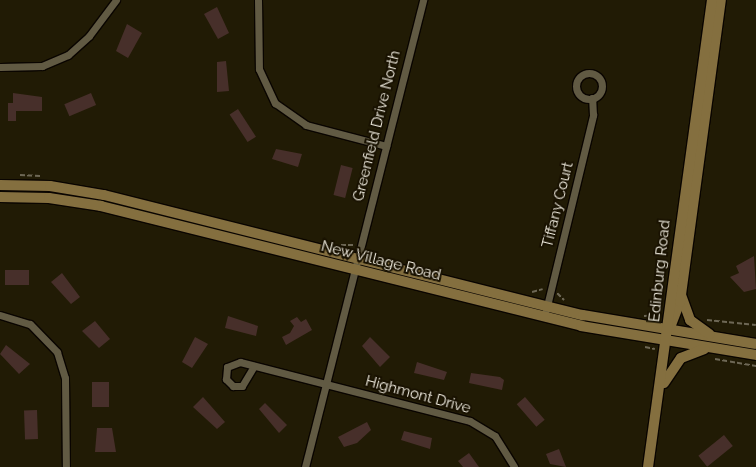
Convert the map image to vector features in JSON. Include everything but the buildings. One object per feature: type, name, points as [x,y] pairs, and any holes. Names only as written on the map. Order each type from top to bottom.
[{"type":"main road","name":"Edinburg Road","points":[[648,467],[661,388],[712,0]]},
{"type":"main road","name":"Edinburg Road","points":[[668,331],[681,294],[721,0]]},
{"type":"main road","name":"New Village Road","points":[[0,185],[50,186],[104,195],[547,306],[668,331],[756,344]]},
{"type":"main road","name":"New Village Road","points":[[0,197],[49,198],[101,206],[544,317],[711,353],[756,355]]},
{"type":"main road","points":[[681,294],[693,325],[716,338]]},
{"type":"main road","points":[[661,388],[684,356],[711,353]]},
{"type":"street","points":[[0,68],[42,66],[68,55],[89,36],[116,0]]},
{"type":"street","points":[[258,0],[259,69],[275,103],[306,125],[386,146]]},
{"type":"street","name":"Greenfield Drive North","points":[[305,467],[423,0]]},
{"type":"street","name":"Tiffany Court","points":[[544,317],[594,116],[592,98]]},
{"type":"street","points":[[0,315],[30,324],[57,352],[65,378],[66,467]]},
{"type":"street","name":"Highmont Drive","points":[[254,366],[470,421],[494,436],[514,467]]},
{"type":"path","points":[[16,176],[48,177]]},
{"type":"path","points":[[332,243],[361,248]]},
{"type":"path","points":[[526,292],[539,288],[560,294],[566,301]]},
{"type":"path","points":[[642,316],[651,313],[669,316]]},
{"type":"path","points":[[703,318],[756,325]]},
{"type":"path","points":[[711,353],[756,366]]}]
